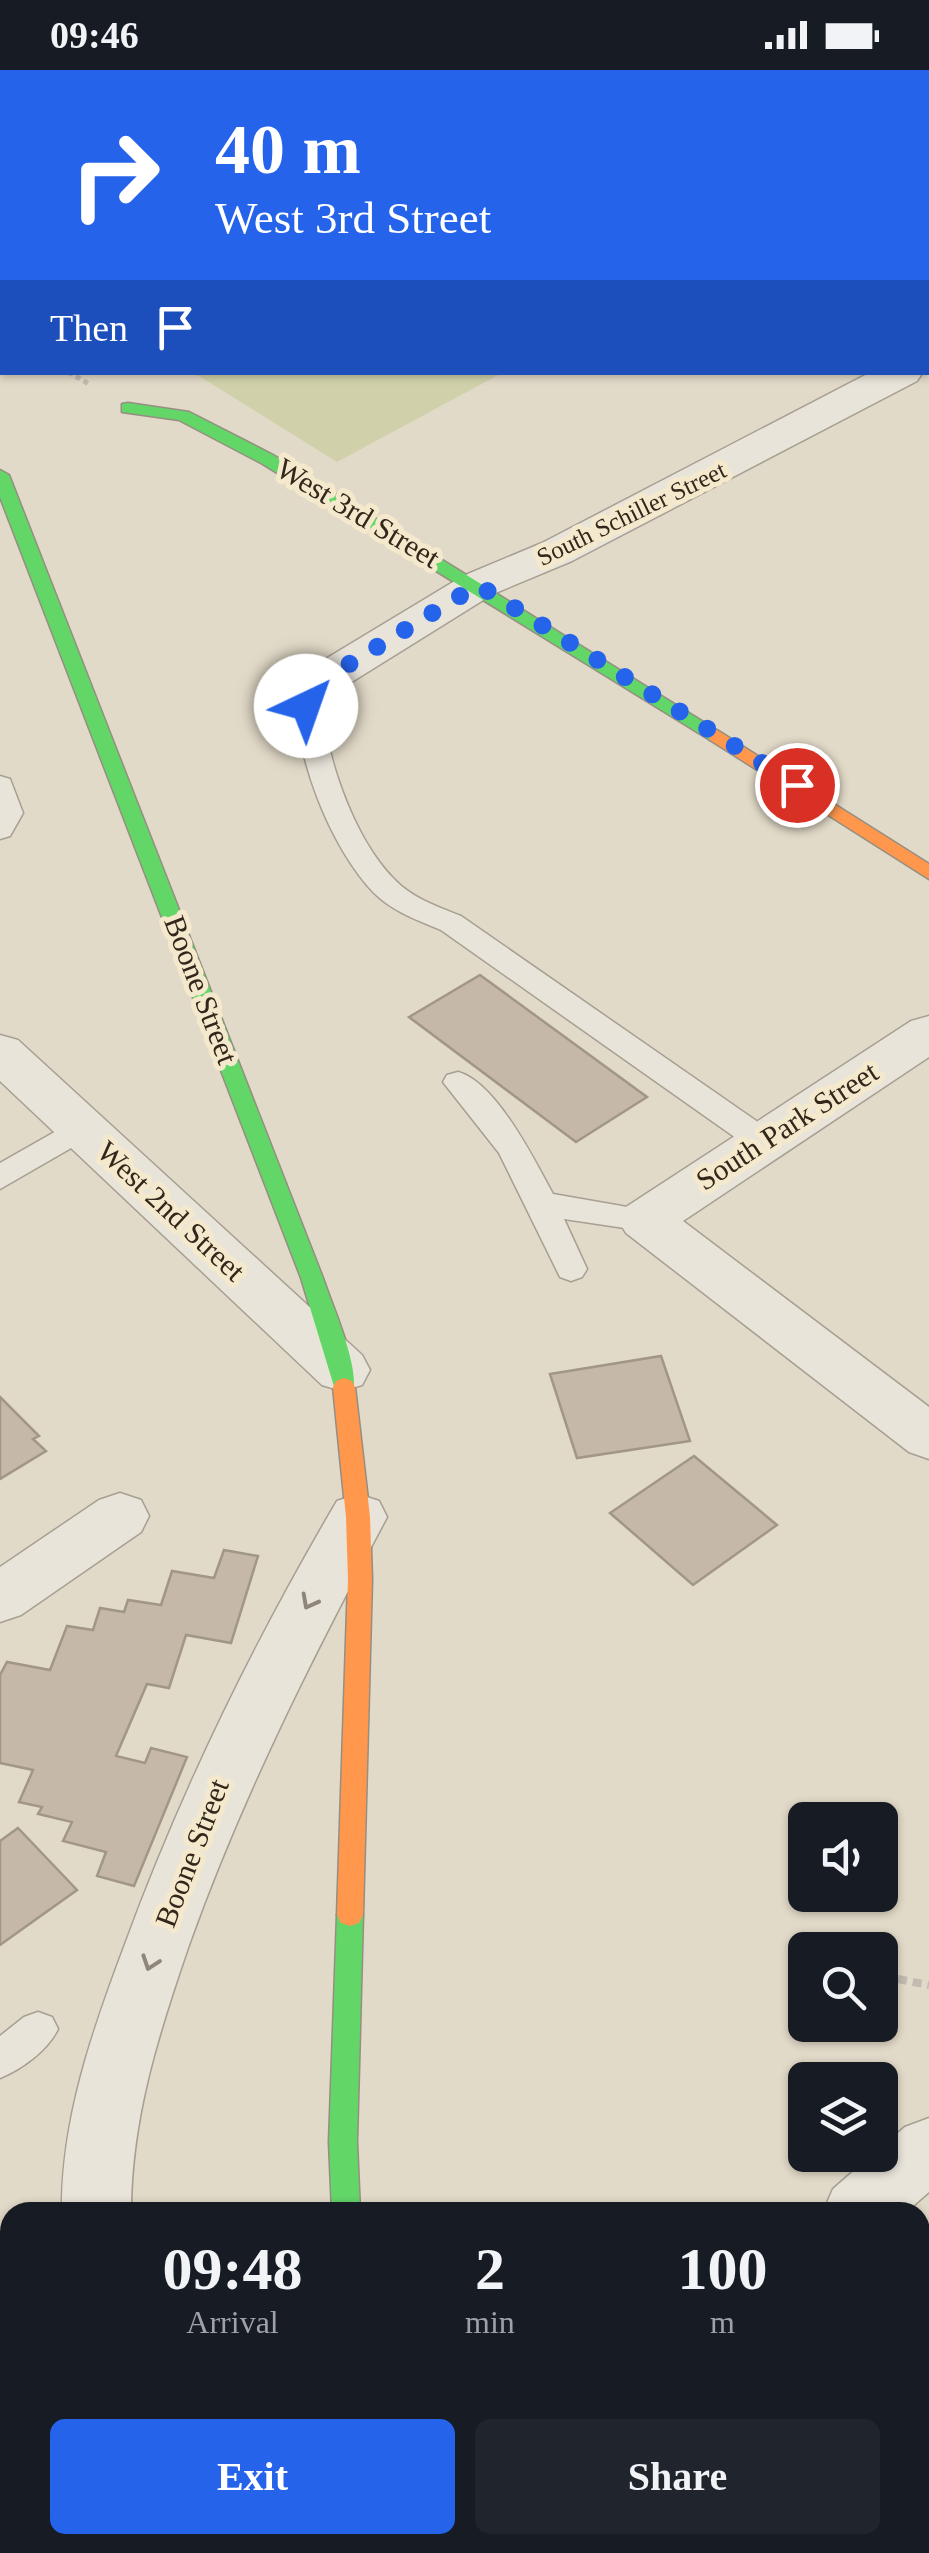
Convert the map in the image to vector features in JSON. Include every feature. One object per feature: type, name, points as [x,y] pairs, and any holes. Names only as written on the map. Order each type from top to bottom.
[{"type":"main road","name":"West 3rd Street","points":[[128,408],[183,416],[218,431],[478,585],[797,785],[929,873]]},
{"type":"main road","name":"Boone Street","points":[[0,475],[102,728],[312,1278],[342,1370],[358,1517],[360,1579],[343,2142],[346,2202]]},
{"type":"street","name":"South Schiller Street","points":[[310,688],[478,585],[557,552],[896,375]]},
{"type":"street","name":"South Park Street","points":[[645,1220],[929,1032]]},
{"type":"street","name":"West 2nd Street","points":[[0,1052],[342,1370]]},
{"type":"street","points":[[645,1220],[929,1437]]},
{"type":"street","points":[[0,1598],[120,1516]]},
{"type":"street","name":"Boone Street","points":[[97,2202],[111,2089],[182,1873],[271,1670],[358,1517]]},
{"type":"street","points":[[868,2202],[929,2148]]},
{"type":"lane","points":[[310,688],[308,721],[328,785],[380,882],[404,904],[451,922],[764,1142]]},
{"type":"lane","points":[[0,784],[8,813],[0,830]]},
{"type":"lane","points":[[458,1082],[488,1111],[512,1144],[571,1269]]},
{"type":"lane","points":[[0,1178],[82,1128]]},
{"type":"lane","points":[[542,1204],[645,1220]]},
{"type":"lane","points":[[0,2060],[38,2030]]},
{"type":"path","points":[[898,1978],[929,1985]]},
{"type":"green space","points":[[193,375],[498,375],[337,462]]},
{"type":"building","points":[[480,975],[647,1097],[576,1142],[409,1017]]},
{"type":"building","points":[[661,1356],[690,1441],[577,1458],[550,1374]]},
{"type":"building","points":[[0,1397],[39,1436],[33,1439],[46,1451],[0,1479]]},
{"type":"building","points":[[694,1456],[777,1525],[693,1585],[610,1513]]},
{"type":"building","points":[[224,1550],[258,1556],[231,1643],[186,1635],[169,1688],[147,1684],[116,1756],[145,1763],[151,1748],[187,1757],[134,1886],[97,1876],[106,1852],[63,1841],[72,1822],[38,1814],[42,1807],[19,1802],[33,1770],[0,1763],[0,1675],[7,1662],[50,1670],[67,1626],[93,1630],[100,1608],[124,1612],[128,1600],[161,1605],[172,1571],[214,1578]]},
{"type":"building","points":[[18,1828],[77,1890],[0,1945],[0,1841]]},
{"type":"traffic: fast","points":[[128,408],[183,416],[267,459],[717,736]]},
{"type":"traffic: fast","points":[[0,475],[312,1278],[344,1387]]},
{"type":"traffic: fast","points":[[346,2202],[343,2142],[350,1915]]},
{"type":"traffic: slow","points":[[717,736],[929,873]]},
{"type":"traffic: slow","points":[[344,1387],[358,1517],[360,1579],[350,1915]]},
{"type":"route","points":[[306,706],[310,688],[478,585],[797,785]]}]
